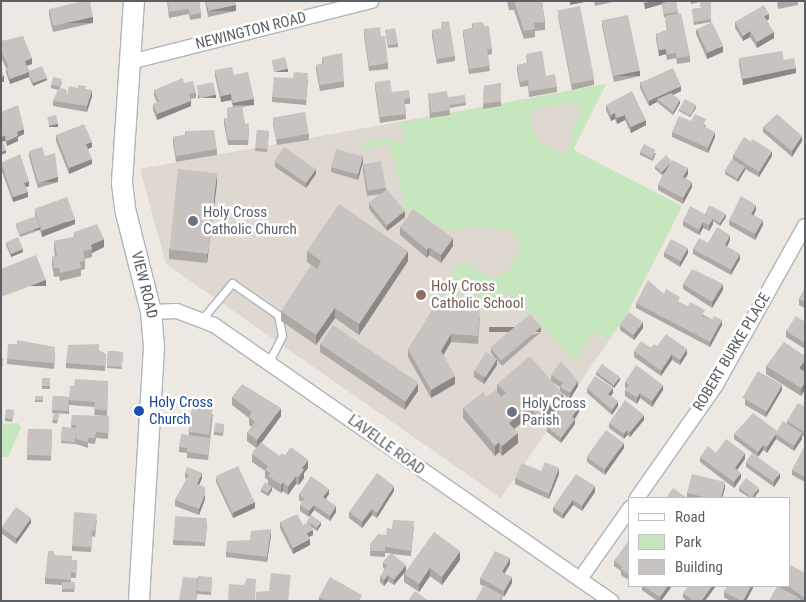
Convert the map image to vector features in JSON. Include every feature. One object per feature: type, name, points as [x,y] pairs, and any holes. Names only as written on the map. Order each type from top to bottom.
[{"type":"main road","name":"VIEW ROAD","points":[[134,1],[122,169],[123,200],[152,312],[153,365],[139,601]]},
{"type":"street","name":"NEWINGTON ROAD","points":[[130,62],[371,1]]},
{"type":"street","name":"ROBERT BURKE PLACE","points":[[638,497],[716,385],[805,226]]},
{"type":"street","name":"LAVELLE ROAD","points":[[152,312],[177,311],[202,319],[269,362],[612,601]]},
{"type":"street","points":[[580,579],[628,511]]},
{"type":"lane","points":[[202,319],[232,283],[278,315],[282,336],[269,362]]},
{"type":"shaded area","name":"Holy Cross Catholic School","points":[[606,84],[573,150],[682,206],[627,314],[501,498],[166,264],[140,169]]},
{"type":"green space","points":[[606,84],[573,150],[682,206],[627,314],[609,340],[592,332],[575,362],[539,322],[542,318],[537,314],[534,316],[504,292],[491,303],[474,308],[465,308],[474,299],[475,290],[469,294],[458,294],[458,305],[448,300],[441,291],[457,265],[465,262],[491,279],[509,270],[520,248],[518,240],[508,230],[468,227],[453,231],[416,216],[405,209],[389,144],[365,150],[363,142],[388,138],[396,142],[407,141],[398,123]],"holes":[[[569,103],[579,105],[580,115],[573,126],[566,155],[544,145],[536,136],[529,118],[538,109]]]},
{"type":"green space","points":[[1,407],[3,424],[18,423],[21,428],[8,457],[1,457]]},
{"type":"building","points":[[90,1],[93,17],[53,26],[49,9]]},
{"type":"building","points":[[168,1],[199,1],[201,13],[190,15],[189,9],[169,12]]},
{"type":"building","points":[[206,1],[235,1],[236,5],[208,11]]},
{"type":"building","points":[[514,1],[542,1],[545,22],[534,23],[535,29],[524,31]]},
{"type":"building","points":[[676,1],[678,12],[664,14],[662,3]]},
{"type":"building","points":[[700,1],[711,1],[711,19],[694,22],[692,9],[701,8]]},
{"type":"building","points":[[764,5],[769,14],[764,16],[774,32],[757,42],[750,31],[743,36],[735,22]]},
{"type":"building","points":[[580,6],[594,80],[572,84],[557,10]]},
{"type":"building","points":[[681,13],[690,56],[677,58],[676,53],[667,54],[666,49],[659,50],[656,34],[668,30],[665,16]]},
{"type":"building","points":[[628,15],[640,71],[613,76],[602,21]]},
{"type":"building","points":[[449,21],[455,56],[437,59],[432,30],[443,28],[441,22]]},
{"type":"building","points":[[483,22],[484,26],[489,26],[492,49],[487,49],[490,66],[469,69],[463,30],[473,28],[472,23]]},
{"type":"building","points":[[712,22],[723,46],[708,53],[697,29]]},
{"type":"building","points":[[380,27],[381,36],[385,36],[388,63],[369,66],[364,29]]},
{"type":"building","points":[[395,28],[398,44],[388,46],[385,30]]},
{"type":"building","points":[[23,36],[32,58],[25,61],[29,72],[10,79],[6,68],[9,67],[1,51],[1,41]]},
{"type":"building","points":[[542,51],[546,76],[555,74],[557,87],[529,91],[528,80],[520,82],[517,65],[528,63],[526,54]]},
{"type":"building","points":[[782,51],[784,60],[794,58],[796,68],[743,79],[739,58]]},
{"type":"building","points":[[342,53],[344,81],[320,85],[316,65],[323,64],[322,57]]},
{"type":"building","points":[[285,57],[288,69],[274,72],[271,60]]},
{"type":"building","points":[[42,66],[47,78],[33,83],[29,71]]},
{"type":"building","points":[[232,67],[234,75],[248,72],[254,99],[233,103],[231,94],[221,96],[215,70]]},
{"type":"building","points":[[673,68],[681,86],[648,101],[640,83]]},
{"type":"building","points":[[294,72],[308,73],[306,100],[272,97],[274,77],[293,78]]},
{"type":"building","points":[[53,77],[62,79],[60,87],[51,85]]},
{"type":"building","points":[[183,78],[184,83],[193,81],[196,93],[189,94],[191,101],[157,114],[153,104],[159,102],[154,90]]},
{"type":"building","points":[[390,80],[392,92],[409,90],[410,98],[404,99],[406,114],[380,117],[375,82]]},
{"type":"building","points":[[213,82],[216,95],[199,98],[196,86]]},
{"type":"building","points":[[501,83],[501,101],[483,104],[484,86]]},
{"type":"building","points":[[78,85],[86,86],[85,89],[92,90],[87,106],[53,101],[59,88],[66,89],[67,96],[69,86],[78,88]]},
{"type":"building","points":[[447,91],[450,110],[431,113],[428,94]]},
{"type":"building","points":[[632,91],[646,120],[631,127],[625,115],[617,118],[615,113],[611,115],[606,105]]},
{"type":"building","points":[[671,93],[680,100],[673,112],[657,99]]},
{"type":"building","points":[[465,95],[466,103],[449,105],[448,97]]},
{"type":"building","points":[[685,99],[696,105],[691,116],[679,109]]},
{"type":"building","points":[[18,105],[24,129],[17,132],[18,136],[7,141],[5,135],[1,137],[1,112]]},
{"type":"building","points":[[242,106],[245,124],[249,123],[248,140],[228,140],[224,118],[229,118],[227,108]]},
{"type":"building","points":[[305,112],[309,134],[276,139],[273,118]]},
{"type":"building","points":[[695,114],[706,119],[703,126],[715,132],[708,148],[672,132],[679,116],[691,121]]},
{"type":"building","points":[[777,114],[802,136],[792,151],[763,127]]},
{"type":"building","points":[[56,115],[58,124],[49,126],[47,117]]},
{"type":"building","points":[[84,124],[92,142],[86,144],[92,159],[69,168],[56,135]]},
{"type":"building","points":[[214,130],[217,149],[176,156],[173,137],[186,135],[185,131]]},
{"type":"building","points":[[257,130],[269,131],[267,149],[255,148]]},
{"type":"building","points":[[744,137],[751,142],[752,139],[772,151],[759,172],[733,155]]},
{"type":"building","points":[[3,142],[6,150],[1,152],[1,143]]},
{"type":"building","points":[[644,144],[656,150],[651,158],[640,152]]},
{"type":"building","points":[[42,147],[45,156],[55,153],[58,177],[38,183],[29,151]]},
{"type":"building","points":[[284,147],[316,169],[306,183],[274,161]]},
{"type":"building","points":[[336,149],[363,156],[358,175],[331,167]]},
{"type":"building","points":[[20,154],[29,181],[24,183],[28,192],[13,197],[1,163]]},
{"type":"building","points":[[666,155],[671,160],[662,172],[655,166]]},
{"type":"building","points":[[732,159],[745,167],[737,179],[725,171]]},
{"type":"building","points":[[672,160],[688,168],[683,177],[692,182],[683,198],[658,185]]},
{"type":"building","points":[[381,161],[386,188],[368,191],[363,164]]},
{"type":"building","name":"Holy Cross Catholic Church","points":[[178,169],[217,173],[208,254],[170,250]]},
{"type":"building","points":[[387,189],[405,211],[387,225],[369,203]]},
{"type":"building","points":[[741,196],[756,205],[751,214],[763,220],[755,234],[729,220]]},
{"type":"building","points":[[67,197],[75,219],[42,231],[34,209]]},
{"type":"building","points":[[339,204],[408,251],[359,324],[335,308],[316,335],[281,311],[311,265],[317,270],[321,261],[307,251]]},
{"type":"building","points":[[709,205],[726,214],[720,223],[705,214]]},
{"type":"building","points":[[690,206],[713,219],[709,225],[703,222],[699,230],[683,221]]},
{"type":"building","points":[[413,209],[453,238],[441,255],[429,247],[427,250],[400,227]]},
{"type":"building","points":[[36,216],[40,227],[19,235],[15,224]]},
{"type":"building","points":[[97,224],[104,239],[91,245],[92,249],[83,251],[85,261],[80,262],[81,268],[60,273],[59,268],[54,268],[52,257],[57,256],[54,241],[75,237],[74,232]]},
{"type":"building","points":[[717,227],[730,235],[725,245],[740,254],[731,270],[693,249],[699,238],[708,243]]},
{"type":"building","points":[[18,237],[23,249],[11,254],[6,242]]},
{"type":"building","points":[[671,239],[688,248],[681,261],[664,252]]},
{"type":"building","points":[[36,255],[46,280],[1,297],[1,269]]},
{"type":"building","points":[[692,269],[723,284],[712,302],[683,284]]},
{"type":"building","points":[[648,280],[664,294],[666,289],[680,297],[678,301],[688,307],[690,302],[705,310],[702,316],[712,320],[714,316],[722,320],[710,342],[636,303]]},
{"type":"building","points":[[805,288],[805,302],[799,299]]},
{"type":"building","points":[[434,307],[480,309],[478,336],[451,334],[441,351],[455,376],[431,390],[408,349]]},
{"type":"building","points":[[629,312],[643,322],[633,335],[620,325]]},
{"type":"building","points":[[530,314],[541,327],[501,360],[490,347]]},
{"type":"building","points":[[796,316],[805,322],[805,343],[786,331]]},
{"type":"building","points":[[333,325],[418,383],[406,402],[320,344]]},
{"type":"building","points":[[666,334],[687,349],[680,360],[672,354],[661,371],[634,351],[641,341],[651,348],[654,344],[657,346]]},
{"type":"building","points":[[17,340],[55,347],[54,363],[7,359],[8,344],[17,344]]},
{"type":"building","points":[[784,342],[805,356],[805,363],[799,368],[805,372],[805,382],[801,388],[766,366]]},
{"type":"building","points":[[99,344],[99,350],[106,354],[105,366],[66,363],[68,345]]},
{"type":"building","points":[[108,351],[123,352],[122,367],[107,366]]},
{"type":"building","points":[[486,352],[497,359],[485,378],[474,371]]},
{"type":"building","name":"Holy Cross Parish","points":[[530,356],[563,394],[537,416],[529,406],[509,423],[518,433],[502,446],[499,442],[495,446],[463,408],[483,392],[487,397],[496,390],[501,397],[506,393],[497,384]]},
{"type":"building","points":[[1,358],[3,358],[3,366],[1,366]]},
{"type":"building","points":[[561,361],[578,381],[570,393],[560,387],[563,383],[551,375]]},
{"type":"building","points":[[602,364],[620,377],[614,385],[596,372]]},
{"type":"building","points":[[636,365],[663,385],[652,401],[640,393],[637,398],[625,390],[629,385],[625,382]]},
{"type":"building","points":[[758,371],[782,385],[767,412],[742,398]]},
{"type":"building","points":[[595,376],[613,388],[608,394],[618,401],[612,410],[587,388]]},
{"type":"building","points":[[42,378],[50,378],[50,386],[42,386]]},
{"type":"building","points":[[75,379],[108,381],[107,410],[94,409],[95,402],[69,400],[70,386],[74,386]]},
{"type":"building","points":[[242,384],[281,408],[257,440],[247,433],[255,422],[249,417],[252,412],[232,397]]},
{"type":"building","points":[[35,396],[43,396],[43,400],[35,400]]},
{"type":"building","points":[[53,396],[69,397],[68,411],[52,410]]},
{"type":"building","points":[[567,398],[579,407],[572,417],[575,419],[561,438],[547,427]]},
{"type":"building","points":[[625,400],[644,415],[630,432],[627,430],[624,434],[609,423]]},
{"type":"building","points":[[798,403],[805,407],[805,432],[787,421]]},
{"type":"building","points":[[192,405],[213,408],[209,435],[188,432]]},
{"type":"building","points":[[6,409],[14,410],[13,419],[5,418]]},
{"type":"building","points":[[54,413],[59,414],[58,420],[53,420]]},
{"type":"building","points":[[753,413],[777,431],[783,421],[802,433],[794,446],[776,434],[767,447],[763,445],[758,452],[734,434]]},
{"type":"building","points":[[72,415],[109,416],[108,433],[96,432],[95,438],[88,438],[88,442],[76,439],[76,425],[71,425]]},
{"type":"building","points":[[215,423],[224,424],[223,433],[214,432]]},
{"type":"building","points":[[62,427],[76,428],[75,442],[61,441]]},
{"type":"building","points":[[28,429],[52,430],[51,456],[27,455]]},
{"type":"building","points":[[606,430],[624,443],[604,470],[587,457]]},
{"type":"building","points":[[181,434],[210,438],[208,455],[187,452],[187,448],[179,447]]},
{"type":"building","points":[[726,439],[745,453],[735,468],[741,473],[734,482],[700,457],[708,446],[716,453]]},
{"type":"building","points":[[261,442],[279,456],[282,453],[285,455],[291,447],[308,460],[302,468],[304,469],[299,477],[296,476],[288,487],[283,482],[281,485],[268,476],[270,473],[265,470],[268,466],[252,454]]},
{"type":"building","points":[[805,446],[805,477],[792,470]]},
{"type":"building","points":[[752,453],[780,473],[773,482],[746,462]]},
{"type":"building","points":[[545,462],[559,468],[549,494],[515,478],[522,463],[541,471]]},
{"type":"building","points":[[238,466],[255,502],[232,513],[215,477]]},
{"type":"building","points":[[187,467],[202,473],[197,484],[205,487],[205,494],[199,509],[175,500],[189,474],[185,473]]},
{"type":"building","points":[[377,473],[394,486],[377,513],[372,509],[362,522],[349,512]]},
{"type":"building","points":[[576,474],[595,486],[582,506],[573,500],[563,514],[553,507]]},
{"type":"building","points":[[692,474],[725,482],[721,497],[704,497],[687,493]]},
{"type":"building","points":[[311,476],[329,489],[323,497],[336,506],[330,516],[314,505],[309,511],[300,505],[304,499],[299,494]]},
{"type":"building","points":[[746,478],[759,488],[751,497],[739,487]]},
{"type":"building","points":[[265,482],[272,487],[268,493],[261,489]]},
{"type":"building","points":[[673,488],[686,497],[667,497]]},
{"type":"building","points":[[16,507],[31,518],[17,538],[1,527]]},
{"type":"building","points":[[74,512],[97,514],[95,531],[92,531],[91,547],[72,546]]},
{"type":"building","points":[[297,514],[303,525],[309,522],[313,530],[307,533],[310,539],[293,548],[280,522]]},
{"type":"building","points":[[311,515],[321,522],[317,528],[307,521]]},
{"type":"building","points":[[175,516],[207,518],[205,542],[173,540]]},
{"type":"building","points":[[393,520],[414,521],[411,551],[385,547],[385,551],[370,551],[370,544],[378,534],[386,535],[387,528],[392,529]]},
{"type":"building","points":[[271,529],[267,557],[226,552],[227,541],[250,540],[251,531]]},
{"type":"building","points":[[434,532],[460,551],[442,577],[430,568],[419,584],[404,574]]},
{"type":"building","points":[[628,541],[628,574],[614,561]]},
{"type":"building","points":[[48,551],[54,551],[54,555],[72,556],[72,560],[77,560],[76,573],[71,572],[71,580],[45,578]]},
{"type":"building","points":[[495,551],[510,558],[502,572],[512,577],[504,591],[480,578]]},
{"type":"building","points":[[391,553],[406,565],[394,580],[388,575],[384,580],[380,577],[387,566],[383,562]]},
{"type":"building","points":[[791,566],[805,573],[805,598],[789,587],[791,587]]},
{"type":"building","points":[[271,573],[291,575],[288,601],[268,601]]},
{"type":"building","points":[[198,576],[212,577],[211,592],[197,591]]},
{"type":"building","points":[[183,577],[197,578],[196,601],[179,601]]},
{"type":"building","points":[[330,577],[362,595],[359,601],[327,601],[319,597]]},
{"type":"building","points":[[247,578],[256,579],[255,601],[228,601],[229,584],[244,585]]},
{"type":"building","points":[[62,582],[75,582],[75,589],[62,589]]},
{"type":"building","points":[[484,585],[502,595],[499,601],[475,601]]},
{"type":"building","points":[[645,587],[667,587],[660,597]]},
{"type":"building","points":[[687,587],[711,587],[701,601],[694,601],[683,593]]},
{"type":"building","points":[[726,587],[750,587],[743,601],[724,592]]},
{"type":"building","points":[[776,587],[798,597],[795,601],[769,601]]},
{"type":"building","points":[[270,591],[269,601],[256,601],[256,592]]},
{"type":"building","points":[[415,591],[429,601],[408,601]]},
{"type":"place","name":"Holy Cross Catholic Church","points":[[193,221]]},
{"type":"place","name":"Holy Cross Catholic School","points":[[421,295]]},
{"type":"place","name":"Holy Cross Church","points":[[139,411]]},
{"type":"place","name":"Holy Cross Parish","points":[[512,412]]}]
